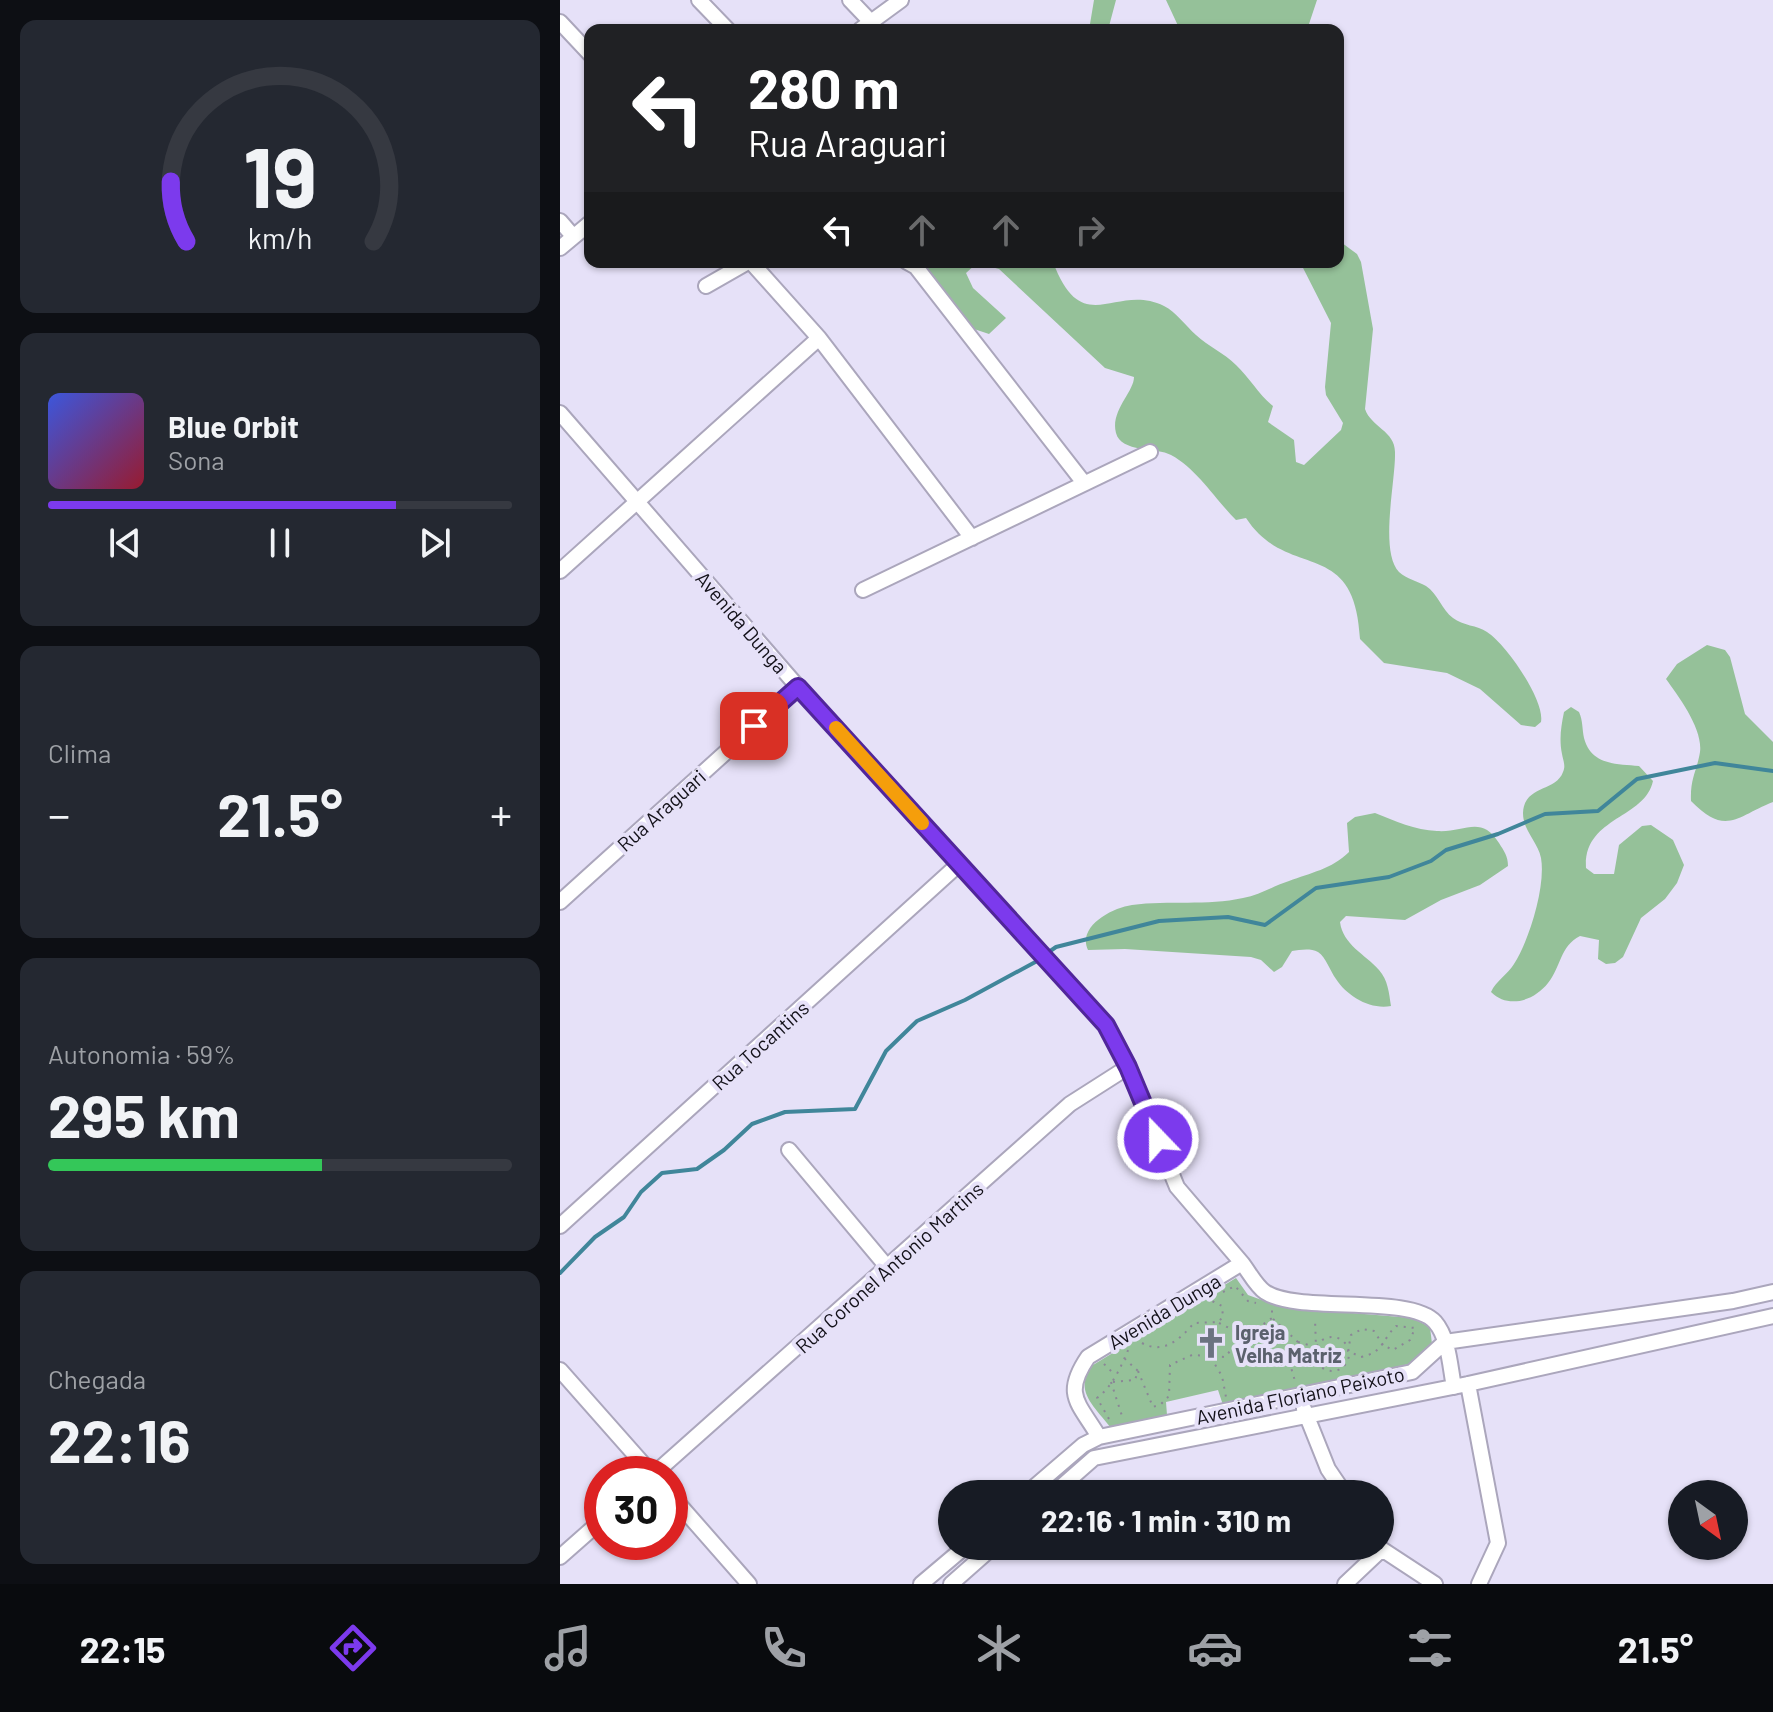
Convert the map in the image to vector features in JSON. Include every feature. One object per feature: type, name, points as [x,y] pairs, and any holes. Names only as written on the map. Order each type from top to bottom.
[{"type":"street","points":[[699,0],[722,24]]},
{"type":"street","points":[[850,0],[865,24]]},
{"type":"street","points":[[869,24],[901,0]]},
{"type":"street","points":[[560,22],[584,48]]},
{"type":"street","points":[[560,221],[573,236]]},
{"type":"street","points":[[560,248],[584,228]]},
{"type":"street","points":[[706,286],[738,268]]},
{"type":"street","points":[[755,268],[819,338],[972,538]]},
{"type":"street","points":[[917,268],[1084,483]]},
{"type":"street","points":[[560,571],[819,338]]},
{"type":"street","name":"Avenida Dunga","points":[[560,413],[798,687],[1106,1025],[1128,1067],[1177,1187],[1242,1263],[1088,1357],[1075,1375],[1073,1393],[1099,1437]]},
{"type":"street","points":[[863,590],[1150,452]]},
{"type":"street","name":"Rua Araguari","points":[[560,902],[798,687]]},
{"type":"street","name":"Rua Tocantins","points":[[560,1226],[959,864]]},
{"type":"street","name":"Rua Coronel Antonio Martins","points":[[674,1456],[1070,1104],[1128,1067]]},
{"type":"street","points":[[789,1150],[888,1268]]},
{"type":"street","points":[[1242,1263],[1265,1292],[1289,1300],[1400,1309],[1425,1315],[1434,1321],[1461,1386],[1498,1543],[1479,1584]]},
{"type":"street","points":[[1445,1342],[1733,1301],[1773,1292]]},
{"type":"street","points":[[1733,1301],[1738,1324]]},
{"type":"street","name":"Avenida Floriano Peixoto","points":[[1094,1458],[1461,1386],[1773,1316]]},
{"type":"street","name":"Avenida Floriano Peixoto","points":[[1042,1480],[1083,1445],[1099,1437],[1298,1392],[1412,1372],[1445,1342]]},
{"type":"street","points":[[560,1370],[637,1456]]},
{"type":"street","points":[[1298,1392],[1328,1469],[1335,1480]]},
{"type":"street","points":[[1069,1480],[1094,1458],[1083,1445]]},
{"type":"street","points":[[688,1515],[749,1584]]},
{"type":"street","points":[[560,1557],[584,1536]]},
{"type":"street","points":[[1394,1558],[1435,1584]]},
{"type":"street","points":[[921,1584],[949,1560]]},
{"type":"street","points":[[951,1584],[978,1560]]},
{"type":"street","points":[[1345,1584],[1368,1560]]},
{"type":"path","points":[[1218,1322],[1223,1317],[1222,1306],[1209,1300],[1235,1286],[1248,1301],[1260,1304]]},
{"type":"path","points":[[1272,1307],[1272,1318],[1298,1342],[1316,1347]]},
{"type":"path","points":[[1314,1309],[1316,1347],[1317,1364],[1329,1371],[1343,1367],[1348,1351],[1351,1335],[1362,1329],[1374,1331],[1383,1345],[1393,1350],[1410,1340],[1415,1328],[1396,1326],[1386,1335],[1383,1345],[1375,1354],[1361,1357],[1348,1351],[1345,1343],[1332,1337],[1316,1347]]},
{"type":"path","points":[[1125,1359],[1138,1371],[1153,1407],[1169,1396],[1170,1365],[1192,1355],[1225,1357],[1236,1344],[1272,1318]]},
{"type":"path","points":[[1140,1342],[1147,1346],[1164,1347],[1175,1343],[1194,1323],[1218,1322],[1233,1330],[1236,1344]]},
{"type":"path","points":[[1115,1375],[1103,1365],[1150,1336]]},
{"type":"path","points":[[1287,1354],[1298,1342]]},
{"type":"path","points":[[1236,1344],[1287,1354]]},
{"type":"path","points":[[1112,1423],[1097,1398],[1111,1382],[1129,1349]]},
{"type":"path","points":[[1287,1354],[1298,1392]]},
{"type":"path","points":[[1211,1358],[1222,1376],[1226,1397],[1236,1400]]},
{"type":"path","points":[[1111,1382],[1135,1380],[1138,1371]]},
{"type":"path","points":[[1111,1382],[1121,1404],[1123,1421]]},
{"type":"green space","points":[[1094,0],[1116,0],[1110,24],[1090,24]]},
{"type":"green space","points":[[1166,0],[1317,0],[1309,24],[1177,24]]},
{"type":"green space","points":[[1344,244],[1357,254],[1361,262],[1373,329],[1365,409],[1394,445],[1389,532],[1393,562],[1399,572],[1430,589],[1453,618],[1487,632],[1504,648],[1523,673],[1537,700],[1541,722],[1535,727],[1521,725],[1480,689],[1447,673],[1384,663],[1360,639],[1355,607],[1346,585],[1333,572],[1281,549],[1263,537],[1246,518],[1236,520],[1197,476],[1171,455],[1132,447],[1119,439],[1116,417],[1134,377],[1105,368],[995,268],[1056,268],[1064,286],[1076,299],[1088,304],[1146,300],[1164,306],[1236,365],[1273,406],[1268,422],[1294,440],[1296,462],[1304,465],[1341,430],[1343,423],[1326,395],[1325,387],[1331,323],[1303,268],[1344,268]]},
{"type":"green space","points":[[920,268],[972,268],[966,273],[973,288],[1006,318],[989,334],[965,326]]},
{"type":"green space","points":[[1707,645],[1725,650],[1730,657],[1745,714],[1773,742],[1773,802],[1732,820],[1714,818],[1691,801],[1700,752],[1698,733],[1666,679],[1677,664]]},
{"type":"green space","points":[[1571,707],[1579,712],[1584,738],[1592,753],[1606,761],[1639,766],[1653,781],[1648,794],[1639,803],[1594,838],[1588,851],[1586,868],[1594,874],[1614,874],[1619,845],[1642,826],[1651,825],[1673,840],[1684,865],[1677,883],[1665,899],[1641,918],[1623,957],[1615,963],[1606,964],[1598,959],[1599,940],[1580,936],[1568,945],[1552,977],[1542,989],[1521,1001],[1505,1000],[1491,992],[1520,954],[1535,913],[1541,883],[1541,858],[1525,825],[1525,804],[1534,793],[1554,783],[1563,772],[1561,728],[1564,712]]},
{"type":"green space","points":[[1375,813],[1405,825],[1429,830],[1486,829],[1499,843],[1508,862],[1508,866],[1480,885],[1441,900],[1405,920],[1346,916],[1340,922],[1345,937],[1382,974],[1391,1006],[1367,1004],[1353,996],[1334,976],[1321,954],[1312,950],[1292,951],[1282,967],[1274,972],[1261,960],[1251,957],[1125,949],[1088,950],[1087,934],[1092,926],[1106,914],[1124,907],[1243,898],[1328,867],[1349,852],[1347,823],[1355,817]]},
{"type":"green space","points":[[1236,1278],[1248,1295],[1281,1307],[1412,1318],[1430,1327],[1432,1344],[1409,1364],[1223,1405],[1218,1390],[1166,1402],[1167,1415],[1111,1428],[1085,1390],[1087,1374],[1093,1365]]},
{"type":"waterway","points":[[1046,954],[1056,947],[1159,921],[1228,917],[1265,925],[1316,888],[1389,877],[1431,861],[1446,850],[1498,834],[1545,814],[1598,811],[1637,779],[1715,763],[1773,771]]},
{"type":"waterway","points":[[560,1273],[595,1237],[624,1217],[641,1192],[662,1173],[697,1169],[752,1124],[785,1112],[855,1109],[886,1051],[917,1021],[965,1000],[1039,960]]},
{"type":"slow traffic","points":[[836,728],[922,823]]},
{"type":"place","name":"Igreja Velha Matriz","points":[[1211,1343]]},
{"type":"route","points":[[754,726],[798,687],[1106,1025],[1128,1067],[1158,1139]]}]
